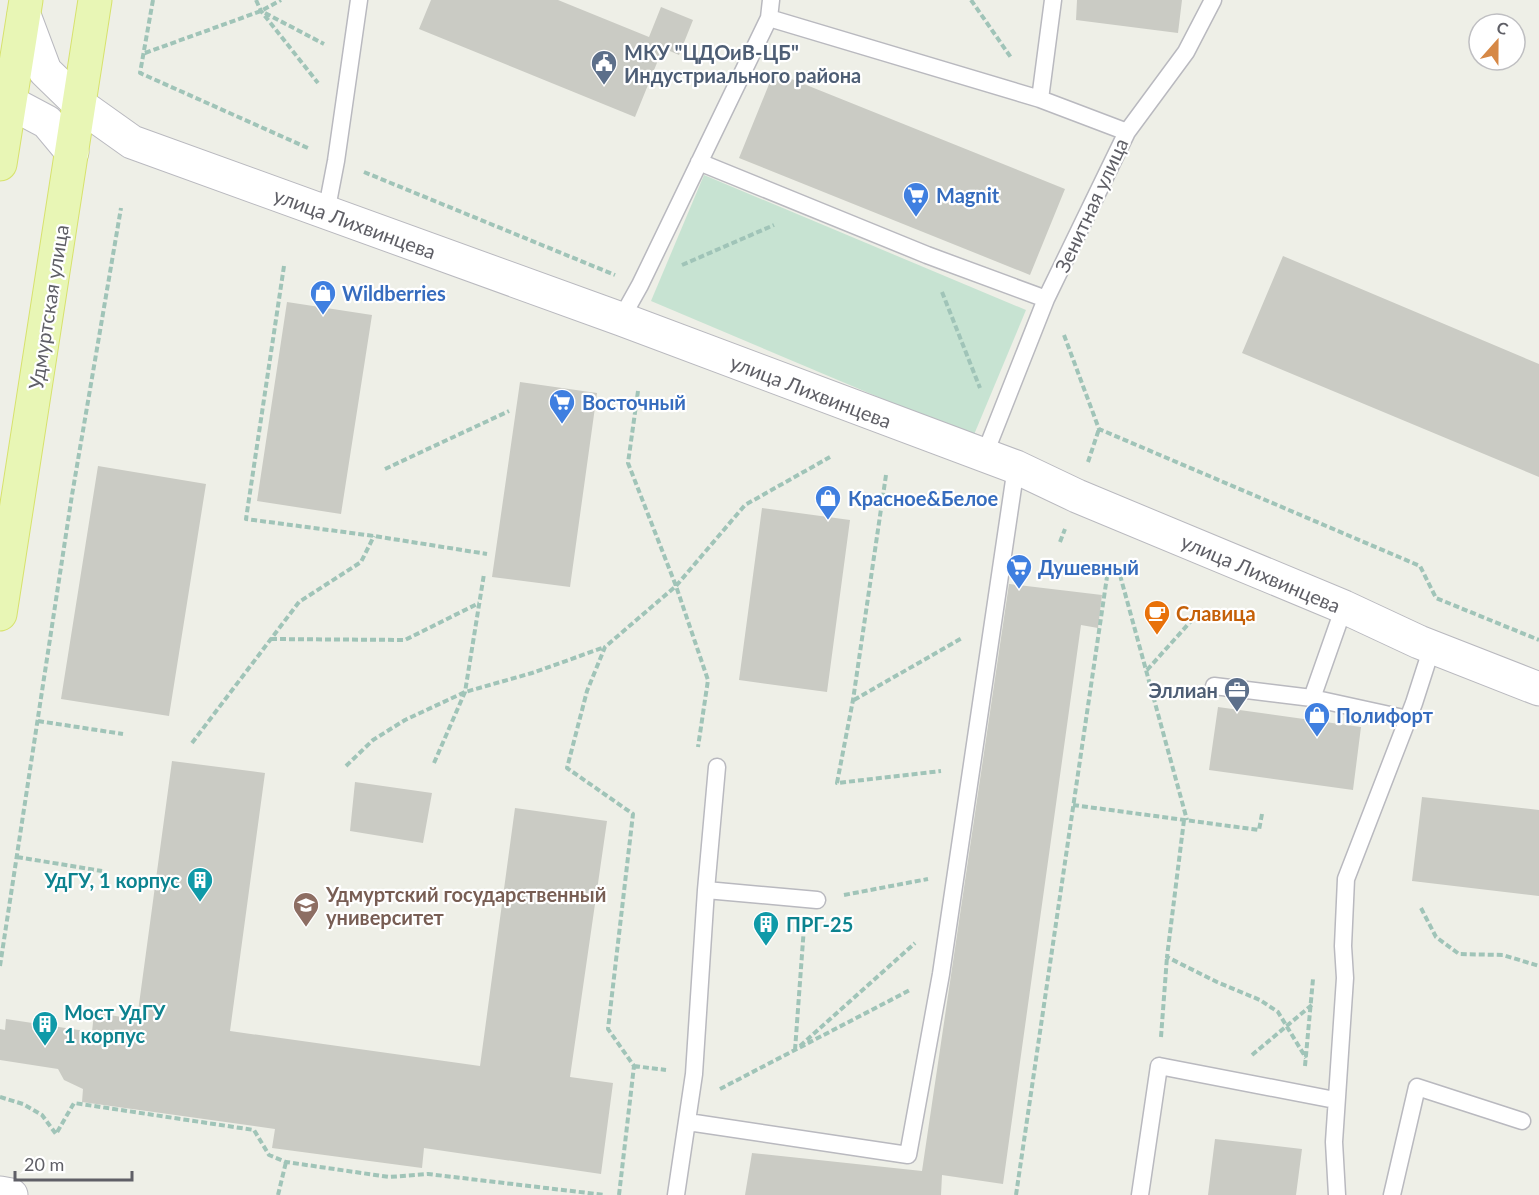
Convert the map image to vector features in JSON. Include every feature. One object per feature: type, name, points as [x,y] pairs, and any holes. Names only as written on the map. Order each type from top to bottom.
[{"type":"main road","name":"Удмуртская улица","points":[[0,614],[11,476],[72,152],[95,0]]},
{"type":"main road","points":[[0,164],[5,99],[25,7]]},
{"type":"street","name":"улица Лихвинцева","points":[[25,7],[45,71],[80,105],[132,142],[621,319],[1016,467],[1077,496],[1344,607],[1432,647],[1539,689]]},
{"type":"street","points":[[5,99],[47,122],[72,152]]},
{"type":"street","points":[[0,1193],[11,1195]]},
{"type":"lane","points":[[326,213],[336,161],[359,0]]},
{"type":"lane","points":[[621,319],[640,285],[769,18],[771,0]]},
{"type":"lane","points":[[1040,99],[1053,0]]},
{"type":"lane","points":[[1127,132],[1186,52],[1213,0]]},
{"type":"lane","name":"Зенитная улица","points":[[769,18],[1040,99],[1127,132],[1046,299],[984,456]]},
{"type":"lane","points":[[699,162],[927,255],[1046,299]]},
{"type":"lane","points":[[688,1122],[908,1155],[941,974],[1016,467]]},
{"type":"lane","points":[[1312,698],[1344,607]]},
{"type":"lane","points":[[1337,1195],[1334,1142],[1335,1100],[1345,978],[1343,945],[1346,879],[1408,719],[1432,647]]},
{"type":"lane","points":[[1214,686],[1312,698],[1408,719]]},
{"type":"lane","points":[[676,1195],[694,1074],[717,767]]},
{"type":"lane","points":[[706,890],[812,899]]},
{"type":"lane","points":[[1140,1195],[1159,1066],[1335,1100]]},
{"type":"lane","points":[[1392,1195],[1417,1087],[1522,1121]]},
{"type":"path","points":[[153,0],[140,73],[336,161],[640,285],[811,209]]},
{"type":"path","points":[[256,0],[261,11],[343,114]]},
{"type":"path","points":[[144,53],[261,11],[281,0]]},
{"type":"path","points":[[971,0],[1040,99]]},
{"type":"path","points":[[261,11],[351,58]]},
{"type":"path","points":[[0,966],[72,495],[121,208]]},
{"type":"path","points":[[927,255],[995,426]]},
{"type":"path","points":[[284,266],[246,519],[487,554]]},
{"type":"path","points":[[1046,299],[1058,318],[1099,429],[1420,566],[1436,598],[1539,640]]},
{"type":"path","points":[[638,391],[628,463],[676,586],[708,680],[697,754]]},
{"type":"path","points":[[386,469],[509,411]]},
{"type":"path","points":[[346,766],[373,740],[405,720],[465,692],[532,673],[606,647],[676,586],[745,505],[830,457]]},
{"type":"path","points":[[886,475],[854,700],[837,783],[972,768]]},
{"type":"path","points":[[192,743],[299,602],[361,561],[374,536]]},
{"type":"path","points":[[1016,1195],[1108,570]]},
{"type":"path","points":[[434,763],[465,692],[484,574]]},
{"type":"path","points":[[1120,575],[1185,820],[1167,957],[1159,1066]]},
{"type":"path","points":[[272,639],[405,640],[479,603]]},
{"type":"path","points":[[1147,671],[1201,610]]},
{"type":"path","points":[[854,700],[993,620]]},
{"type":"path","points":[[606,647],[587,691],[567,768],[633,814],[608,1029],[634,1066],[619,1195]]},
{"type":"path","points":[[38,721],[123,734]]},
{"type":"path","points":[[1073,805],[1259,830],[1262,814]]},
{"type":"path","points":[[17,857],[102,871]]},
{"type":"path","points":[[795,1050],[812,899],[956,874]]},
{"type":"path","points":[[1420,908],[1436,937],[1459,954],[1503,955],[1539,966]]},
{"type":"path","points":[[795,1050],[950,912]]},
{"type":"path","points":[[1167,957],[1260,1000],[1278,1012],[1306,1058]]},
{"type":"path","points":[[690,1105],[941,974]]},
{"type":"path","points":[[1223,1078],[1345,978]]},
{"type":"path","points":[[1302,1094],[1313,979]]},
{"type":"path","points":[[0,1098],[23,1104],[42,1114],[56,1134],[74,1102],[254,1130],[268,1155],[286,1162],[389,1178],[428,1174],[605,1195]]},
{"type":"path","points":[[278,1195],[286,1162]]},
{"type":"green space","points":[[704,175],[1026,310],[973,437],[651,301]]},
{"type":"building","name":"МКУ \"ЦДОиВ-ЦБ\" Индустриального района","points":[[431,0],[558,0],[649,37],[661,7],[693,20],[679,55],[663,48],[635,117],[419,29]]},
{"type":"building","points":[[1077,0],[1182,0],[1178,33],[1076,20]]},
{"type":"building","points":[[774,72],[1065,189],[1030,275],[739,158]]},
{"type":"building","points":[[1283,256],[1539,364],[1539,477],[1242,353]]},
{"type":"building","points":[[287,302],[372,315],[341,514],[257,501]]},
{"type":"building","points":[[520,382],[597,393],[570,587],[492,577]]},
{"type":"building","points":[[98,466],[206,484],[169,716],[61,699]]},
{"type":"building","points":[[762,508],[850,520],[827,692],[739,680]]},
{"type":"building","points":[[1009,584],[1102,595],[1098,628],[1081,625],[1003,1184],[942,1175],[941,1195],[745,1195],[752,1153],[922,1171]]},
{"type":"building","points":[[1218,707],[1361,727],[1353,790],[1209,770]]},
{"type":"building","name":"УдГУ, 1 корпус","points":[[172,761],[265,773],[230,1031],[480,1066],[515,808],[607,821],[570,1077],[613,1083],[601,1174],[424,1148],[422,1168],[272,1148],[275,1129],[82,1102],[83,1089],[64,1080],[58,1069],[0,1060],[0,1029],[5,1030],[6,1019],[92,1032],[94,1013],[137,1019]]},
{"type":"building","points":[[355,782],[432,793],[423,843],[350,831]]},
{"type":"building","points":[[1422,797],[1539,810],[1539,896],[1412,881]]},
{"type":"building","points":[[1215,1139],[1302,1149],[1296,1195],[1208,1195]]},
{"type":"place","name":"МКУ \"ЦДОиВ-ЦБ\" Индустриального района","points":[[604,86]]},
{"type":"place","name":"Magnit","points":[[916,218]]},
{"type":"place","name":"Wildberries","points":[[323,316]]},
{"type":"place","name":"Восточный","points":[[562,425]]},
{"type":"place","name":"Красное&Белое","points":[[828,521]]},
{"type":"place","name":"Душевный","points":[[1019,590]]},
{"type":"place","name":"Славица","points":[[1157,636]]},
{"type":"place","name":"Эллиан","points":[[1237,713]]},
{"type":"place","name":"Полифорт","points":[[1317,738]]},
{"type":"place","name":"УдГУ, 1 корпус","points":[[200,903]]},
{"type":"place","name":"Удмуртский государственный университет","points":[[306,928]]},
{"type":"place","name":"ПРГ-25","points":[[766,947]]},
{"type":"place","name":"Мост УдГУ 1 корпус","points":[[45,1047]]}]
